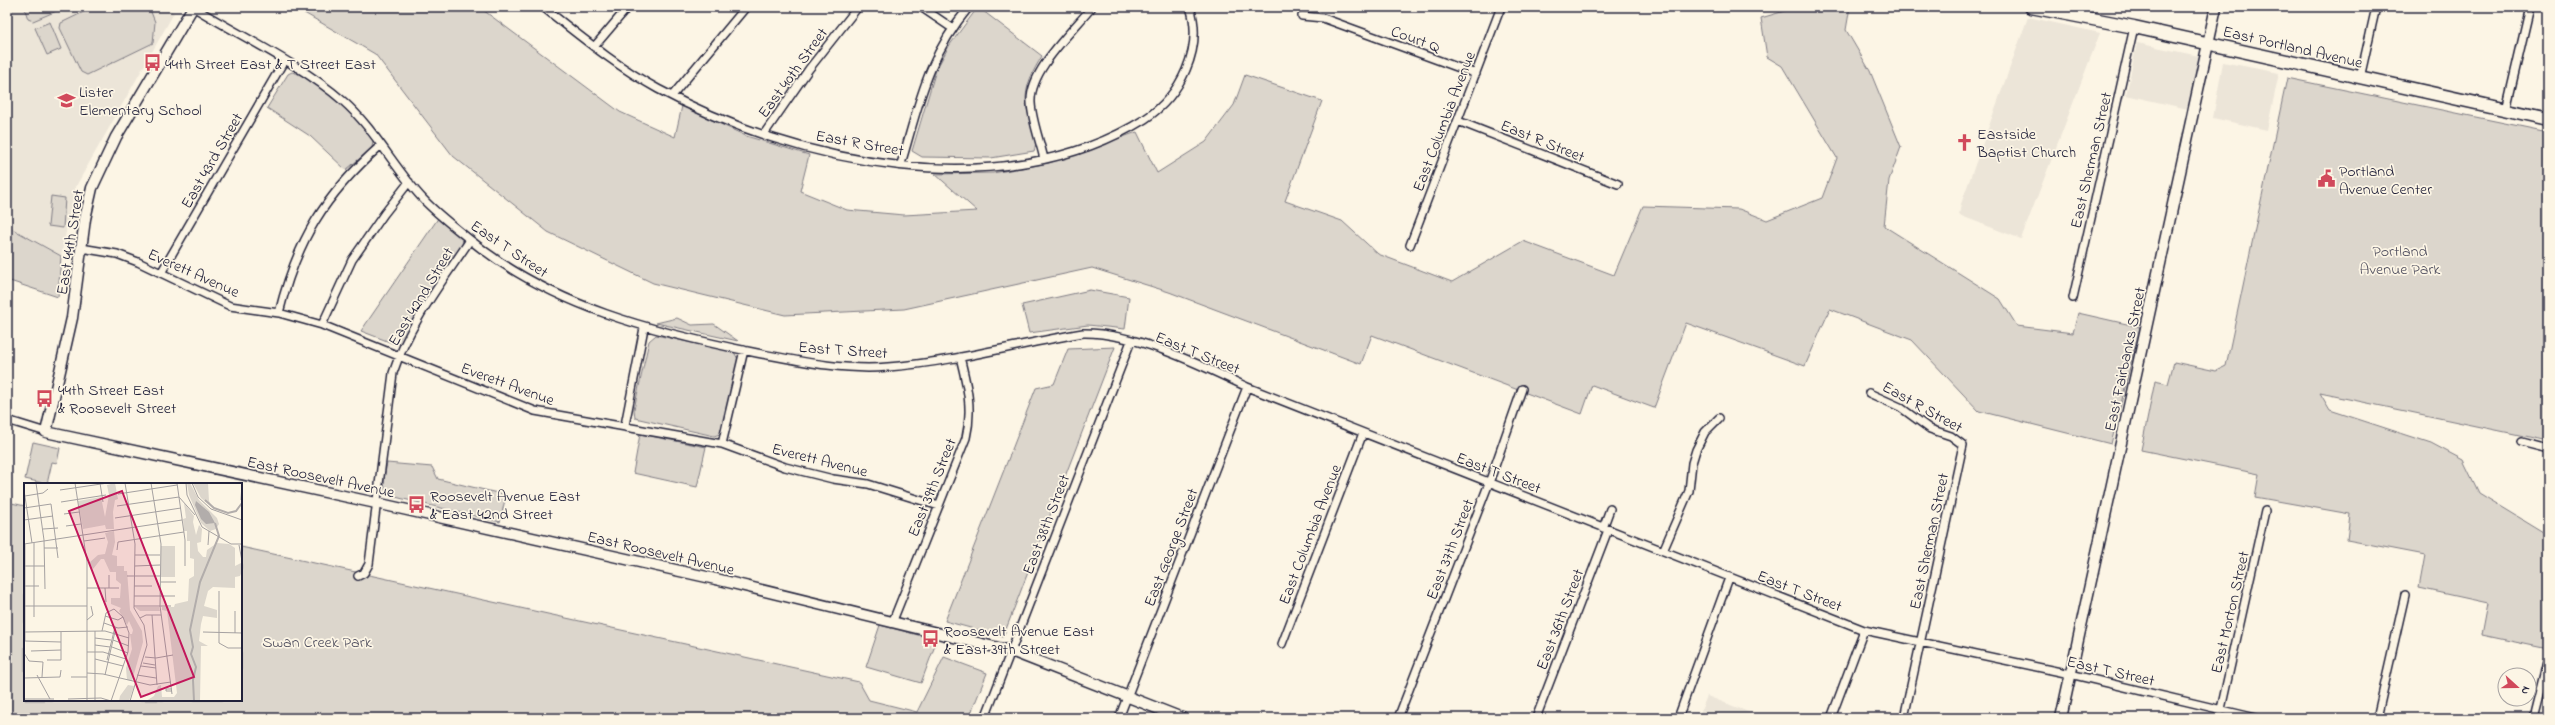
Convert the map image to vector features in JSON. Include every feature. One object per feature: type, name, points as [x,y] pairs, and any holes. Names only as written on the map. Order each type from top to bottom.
[{"type":"main road","name":"East Portland Avenue","points":[[2031,7],[2134,27],[2548,119]]},
{"type":"street","name":"East T Street","points":[[193,7],[284,61],[342,100],[363,120],[380,146],[424,200],[470,240],[510,270],[548,291],[597,312],[644,328],[744,350],[796,360],[879,367],[960,357],[1082,333],[1105,334],[1131,341],[1199,364],[1247,387],[1864,630],[2070,674],[2220,714],[2256,718]]},
{"type":"street","name":"East 44th Street","points":[[46,432],[72,318],[81,248],[92,188],[102,163],[193,7]]},
{"type":"street","name":"East R Street","points":[[543,7],[594,47],[634,75],[672,96],[764,134],[825,152],[901,164],[982,169],[1044,160],[1074,150],[1135,125],[1157,111],[1183,79],[1192,46],[1193,28],[1190,7]]},
{"type":"street","points":[[594,47],[628,7]]},
{"type":"street","points":[[672,96],[746,7]]},
{"type":"street","name":"East 40th Street","points":[[764,134],[809,69],[858,7]]},
{"type":"street","points":[[921,7],[952,28]]},
{"type":"street","points":[[901,164],[931,64],[952,28],[967,9],[959,7]]},
{"type":"street","points":[[1044,160],[1031,103],[1034,85],[1040,71],[1092,7]]},
{"type":"street","name":"East Columbia Avenue","points":[[1410,245],[1501,7]]},
{"type":"street","name":"East Fairbanks Street","points":[[2061,718],[2216,7]]},
{"type":"street","points":[[2360,78],[2376,7]]},
{"type":"street","points":[[2506,110],[2530,7]]},
{"type":"street","name":"Court Q","points":[[1302,16],[1323,18],[1476,74]]},
{"type":"street","name":"East Sherman Street","points":[[2073,298],[2134,27]]},
{"type":"street","name":"East 43rd Street","points":[[162,273],[284,61]]},
{"type":"street","name":"East R Street","points":[[1458,121],[1618,184]]},
{"type":"street","points":[[279,313],[289,274],[312,225],[340,184],[380,146]]},
{"type":"street","points":[[322,325],[352,260],[409,182]]},
{"type":"street","name":"East 42nd Street","points":[[358,576],[364,573],[369,564],[393,372],[399,356],[419,316],[470,240]]},
{"type":"street","name":"Everett Avenue","points":[[81,248],[117,254],[162,273],[230,306],[279,313],[322,325],[535,411],[625,425],[722,444],[785,467],[833,479],[868,484],[939,506]]},
{"type":"street","points":[[625,425],[644,328]]},
{"type":"street","name":"East 38th Street","points":[[985,718],[1131,341]]},
{"type":"street","points":[[722,444],[744,350]]},
{"type":"street","name":"East 39th Street","points":[[892,623],[966,438],[970,424],[969,392],[960,357]]},
{"type":"street","name":"East George Street","points":[[1120,718],[1247,387]]},
{"type":"street","name":"East 37th Street","points":[[1398,718],[1489,483],[1522,388]]},
{"type":"street","name":"East R Street","points":[[1869,393],[1900,407],[1930,429],[1951,436],[1963,445]]},
{"type":"street","points":[[1663,551],[1689,491],[1696,450],[1705,432],[1719,418]]},
{"type":"street","name":"East Roosevelt Avenue","points":[[7,420],[46,432],[376,503],[720,580],[1011,651],[1182,718]]},
{"type":"street","name":"East Columbia Avenue","points":[[1282,644],[1363,433]]},
{"type":"street","points":[[2521,442],[2548,449]]},
{"type":"street","name":"East Sherman Street","points":[[1904,718],[1963,445]]},
{"type":"street","name":"East 36th Street","points":[[1536,718],[1606,529],[1610,509]]},
{"type":"street","name":"East Morton Street","points":[[2220,714],[2265,511]]},
{"type":"street","points":[[1678,718],[1729,578]]},
{"type":"street","points":[[2377,718],[2404,595]]},
{"type":"street","points":[[1831,718],[1864,630]]},
{"type":"street","points":[[2533,718],[2547,662]]},
{"type":"shaded area","name":"Lister Elementary School","points":[[7,7],[167,7],[174,13],[75,188],[61,256],[7,226]]},
{"type":"shaded area","points":[[2028,17],[2100,33],[2021,239],[1959,215],[1961,204]]},
{"type":"shaded area","points":[[2137,43],[2199,56],[2188,109],[2126,95]]},
{"type":"shaded area","points":[[2223,62],[2279,73],[2267,130],[2213,118]]},
{"type":"shaded area","points":[[1707,696],[1764,718],[1698,718]]},
{"type":"green space","points":[[24,7],[66,7],[33,21],[28,19]]},
{"type":"green space","points":[[94,7],[149,7],[155,22],[153,43],[87,75],[81,72],[60,28],[61,23]]},
{"type":"green space","points":[[294,7],[479,7],[620,112],[675,137],[682,106],[746,136],[809,155],[800,191],[847,210],[904,215],[977,211],[935,174],[993,173],[1049,163],[1137,132],[1157,173],[1206,142],[1234,105],[1245,75],[1322,101],[1285,201],[1342,221],[1378,254],[1452,282],[1523,241],[1614,275],[1643,206],[1739,209],[1767,220],[1822,198],[1837,158],[1782,66],[1767,57],[1761,18],[1798,7],[1850,7],[1846,30],[1870,71],[1901,147],[1889,180],[1884,226],[2000,299],[2017,326],[2073,333],[2078,313],[2140,327],[2111,444],[1979,411],[1912,340],[1830,309],[1805,366],[1686,323],[1654,408],[1592,385],[1582,414],[1372,335],[1361,364],[1169,292],[1092,268],[904,309],[785,315],[653,283],[548,232],[453,156],[375,54]]},
{"type":"green space","points":[[978,7],[1042,56],[1030,78],[1026,96],[1027,109],[1036,139],[1034,151],[991,158],[922,157],[912,151],[936,70],[949,46]]},
{"type":"green space","points":[[50,22],[61,49],[47,55],[35,28]]},
{"type":"green space","points":[[292,72],[314,82],[337,100],[373,140],[372,148],[346,170],[310,136],[267,108],[288,74]]},
{"type":"green space","name":"Portland Avenue Park","points":[[2287,78],[2548,132],[2548,441],[2320,393],[2330,410],[2431,443],[2463,460],[2479,493],[2548,535],[2548,649],[2482,635],[2488,603],[2419,588],[2425,555],[2347,540],[2350,514],[2255,497],[2259,474],[2141,450],[2155,381],[2168,384],[2174,362],[2216,371],[2226,366]]},
{"type":"green space","points":[[51,196],[65,198],[63,228],[48,226]]},
{"type":"green space","points":[[439,217],[463,238],[462,246],[401,343],[395,344],[361,331]]},
{"type":"green space","points":[[7,226],[61,256],[58,297],[7,280]]},
{"type":"green space","points":[[1090,290],[1129,297],[1125,329],[1088,325],[1029,333],[1022,305]]},
{"type":"green space","points":[[677,318],[692,325],[714,324],[738,341],[656,323]]},
{"type":"green space","points":[[656,335],[734,352],[739,361],[720,434],[714,436],[635,418],[634,409],[649,341]]},
{"type":"green space","points":[[1115,347],[1003,637],[945,621],[1036,388],[1054,384],[1068,349]]},
{"type":"green space","points":[[640,434],[706,447],[697,487],[633,473]]},
{"type":"green space","points":[[33,442],[60,448],[57,463],[52,462],[47,483],[25,479]]},
{"type":"green space","points":[[387,463],[432,467],[438,479],[506,495],[500,522],[391,496],[385,489],[384,485]]},
{"type":"green space","name":"Swan Creek Park","points":[[7,502],[24,506],[24,701],[242,701],[242,547],[859,682],[869,700],[917,712],[944,657],[987,673],[969,718],[7,718]]},
{"type":"green space","points":[[880,625],[937,640],[921,683],[866,667]]},
{"type":"place","name":"44th Street East & T Street East","points":[[152,63]]},
{"type":"place","name":"Lister Elementary School","points":[[66,100]]},
{"type":"place","name":"Eastside Baptist Church","points":[[1964,142]]},
{"type":"place","name":"Portland Avenue Center","points":[[2326,179]]},
{"type":"place","name":"44th Street East & Roosevelt Street","points":[[45,398]]},
{"type":"place","name":"Roosevelt Avenue East & East 42nd Street","points":[[417,504]]},
{"type":"place","name":"Roosevelt Avenue East & East 39th Street","points":[[931,639]]}]
